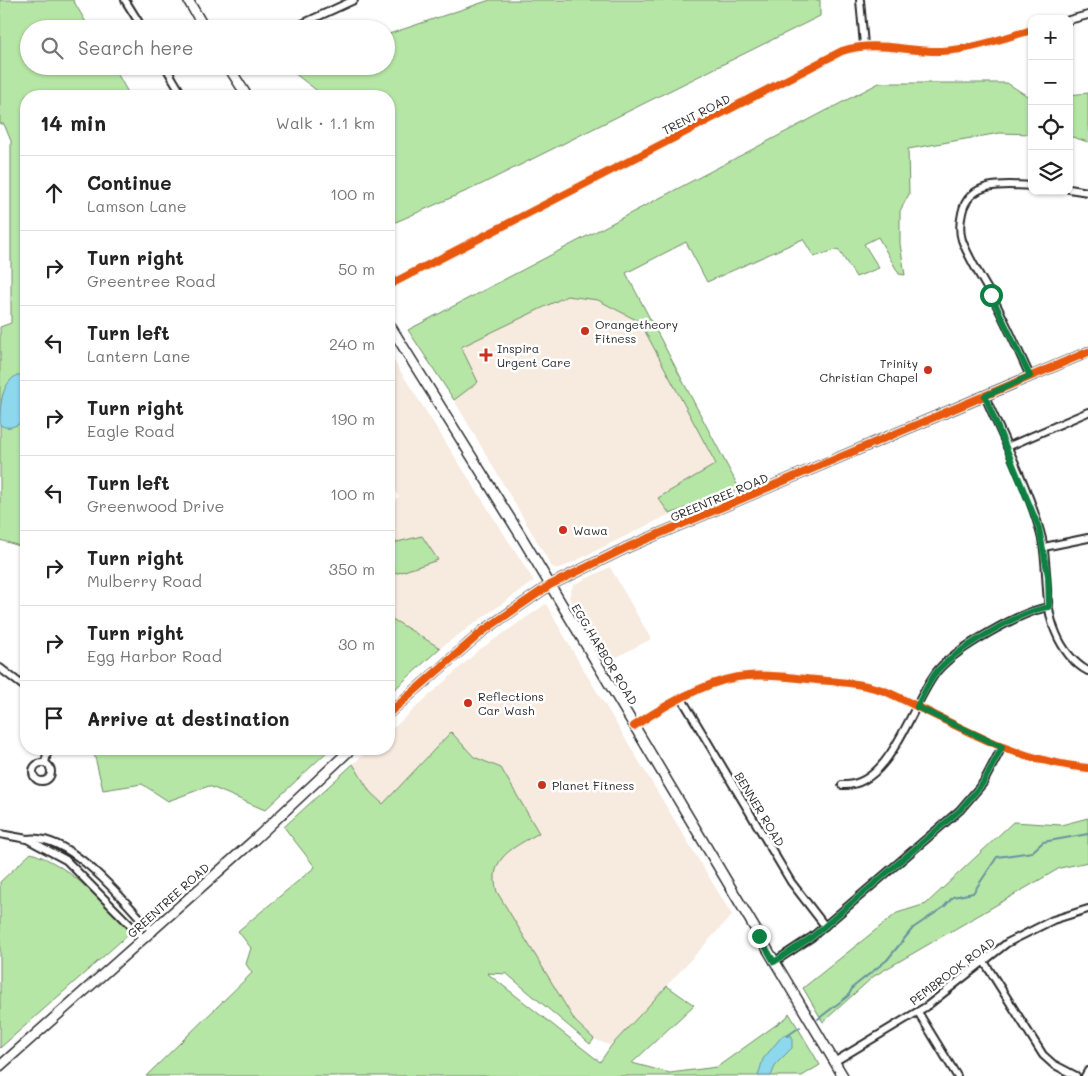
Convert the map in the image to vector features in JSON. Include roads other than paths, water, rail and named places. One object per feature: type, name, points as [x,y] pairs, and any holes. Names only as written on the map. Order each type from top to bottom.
[{"type":"street","points":[[126,0],[138,20]]},
{"type":"street","points":[[188,0],[200,20]]},
{"type":"street","points":[[310,20],[354,0]]},
{"type":"street","points":[[860,0],[864,46]]},
{"type":"street","points":[[1073,19],[1088,15]]},
{"type":"street","name":"TRENT ROAD","points":[[395,282],[832,56],[864,46],[942,51],[966,47],[1028,31]]},
{"type":"street","points":[[170,75],[179,90]]},
{"type":"street","points":[[234,75],[243,90]]},
{"type":"street","points":[[1028,186],[1005,184],[980,189],[967,201],[962,209],[960,228],[966,248],[1006,322],[1030,376]]},
{"type":"street","points":[[1073,190],[1088,192]]},
{"type":"street","name":"EGG HARBOR ROAD","points":[[395,334],[550,586],[843,1076]]},
{"type":"street","name":"GREENTREE ROAD","points":[[395,708],[483,631],[550,586],[628,547],[1088,352]]},
{"type":"street","points":[[985,396],[1033,509],[1044,547],[1049,607],[1053,627],[1074,659],[1088,670]]},
{"type":"street","points":[[1006,447],[1088,412]]},
{"type":"street","points":[[1044,547],[1088,538]]},
{"type":"street","points":[[842,785],[856,784],[862,781],[883,762],[899,742],[932,678],[954,655],[1030,612],[1049,607]]},
{"type":"street","points":[[0,668],[20,683]]},
{"type":"street","points":[[634,726],[682,699],[726,680],[755,676],[852,683],[886,692],[1002,747],[1046,762],[1088,768]]},
{"type":"street","name":"BENNER ROAD","points":[[682,699],[791,882],[824,926]]},
{"type":"street","points":[[774,962],[824,926],[960,810],[983,783],[1002,747]]},
{"type":"street","points":[[45,763],[47,755]]},
{"type":"street","name":"GREENTREE ROAD","points":[[0,1066],[152,932],[344,755]]},
{"type":"street","points":[[0,834],[47,840],[78,857],[152,932]]},
{"type":"street","points":[[28,838],[71,864],[144,939]]},
{"type":"street","name":"PEMBROOK ROAD","points":[[834,1062],[918,1012],[1007,943],[1036,928],[1088,909]]},
{"type":"street","points":[[983,960],[1043,1055],[1053,1064],[1076,1076]]},
{"type":"street","points":[[918,1012],[957,1076]]},
{"type":"street","points":[[1085,1076],[1088,1071]]},
{"type":"water","points":[[20,375],[20,423],[4,427],[0,425],[2,397],[11,379]]},
{"type":"water","points":[[783,1035],[792,1036],[792,1048],[776,1064],[771,1076],[758,1076],[763,1059]]},
{"type":"waterway","points":[[818,1019],[848,996],[853,987],[887,960],[913,928],[944,907],[953,897],[973,893],[997,857],[1032,852],[1043,842],[1088,834]]},
{"type":"waterway","points":[[787,1036],[800,1027]]},
{"type":"place","name":"Orangetheory Fitness","points":[[585,331]]},
{"type":"place","name":"Inspira Urgent Care","points":[[486,355]]},
{"type":"place","name":"Trinity Christian Chapel","points":[[928,370]]},
{"type":"place","name":"Wawa","points":[[563,530]]},
{"type":"place","name":"Reflections Car Wash","points":[[468,703]]},
{"type":"place","name":"Planet Fitness","points":[[542,785]]}]
